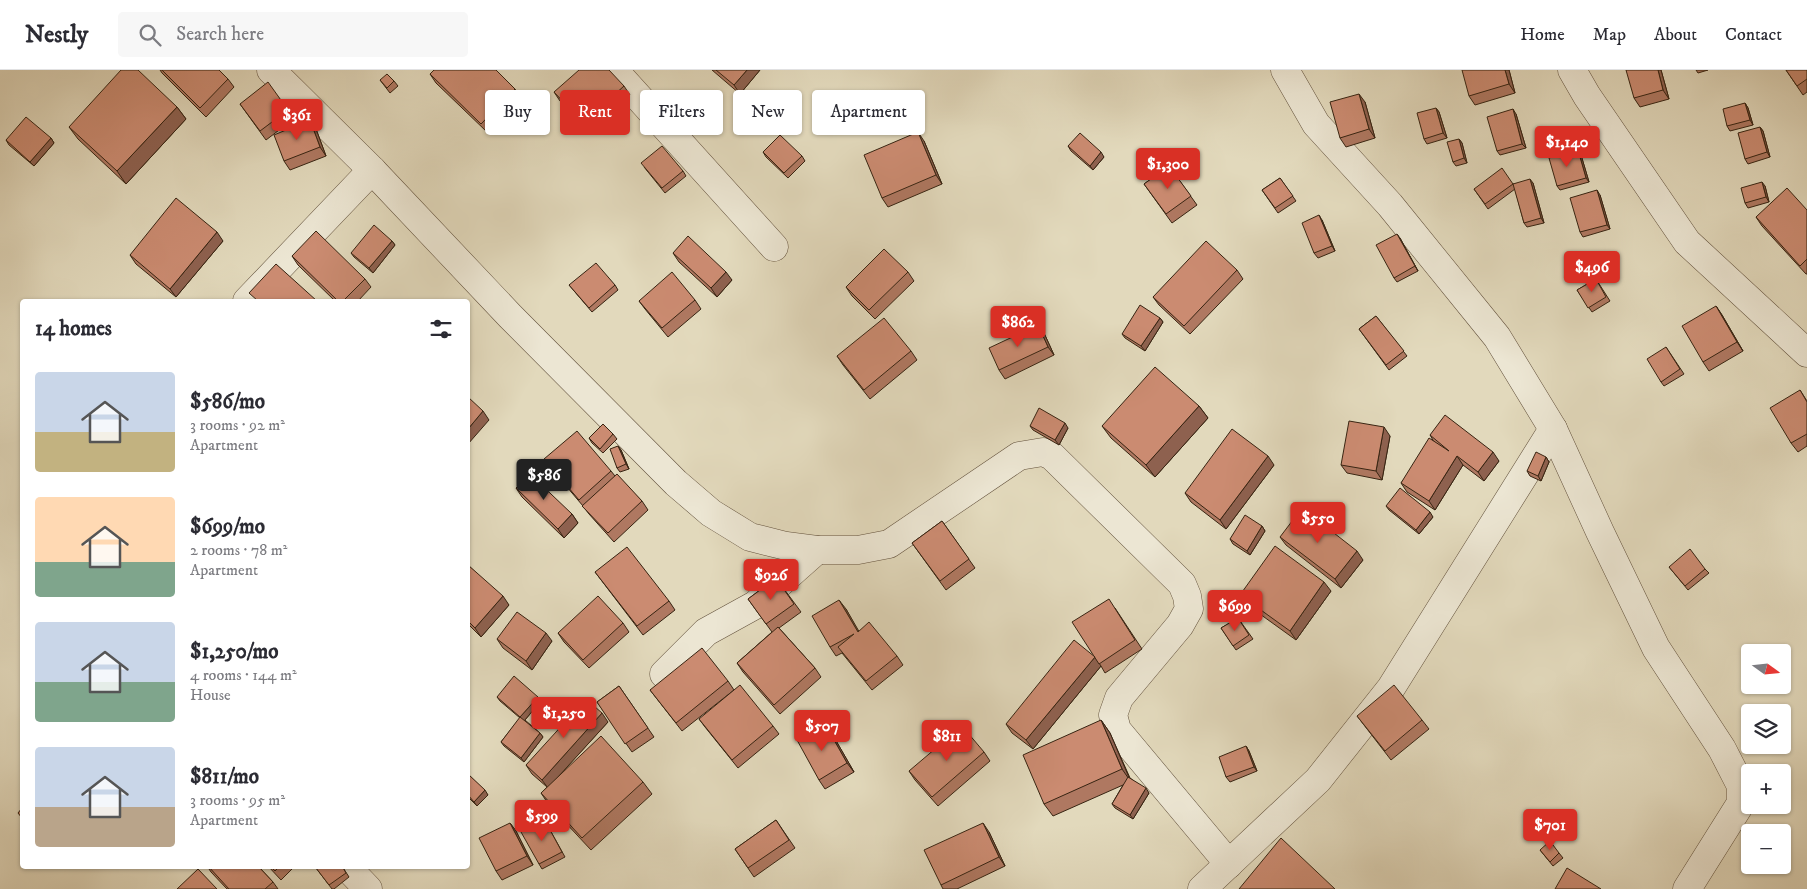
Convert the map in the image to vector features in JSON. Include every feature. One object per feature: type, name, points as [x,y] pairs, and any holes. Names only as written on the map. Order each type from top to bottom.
[{"type":"street","points":[[272,70],[372,170],[510,316],[676,483],[711,513],[750,537],[786,546],[817,550],[858,550],[889,544],[1020,456],[1043,452],[1052,456],[1182,584],[1187,596],[1189,609],[1180,625],[1119,698],[1113,715],[1117,730],[1122,737],[1230,864]]},
{"type":"street","points":[[614,70],[774,247]]},
{"type":"street","points":[[1286,70],[1316,124],[1390,205],[1497,337],[1553,429],[1656,648],[1722,749],[1741,786],[1741,803],[1687,889]]},
{"type":"street","points":[[1572,70],[1587,96],[1687,242],[1807,353]]},
{"type":"street","points":[[249,299],[372,170]]},
{"type":"street","points":[[1202,889],[1318,780],[1391,688],[1553,429]]},
{"type":"street","points":[[664,674],[706,632],[755,605],[817,550]]},
{"type":"street","points":[[349,869],[368,889]]},
{"type":"building","points":[[121,70],[138,70],[177,107],[117,171],[69,127]]},
{"type":"building","points":[[162,70],[219,70],[228,79],[200,108]]},
{"type":"building","points":[[434,70],[496,70],[515,89],[485,90],[485,120],[481,124],[430,74]]},
{"type":"building","points":[[579,70],[609,70],[624,86],[620,90],[560,90],[560,98],[554,92]]},
{"type":"building","points":[[716,70],[747,70],[734,85]]},
{"type":"building","points":[[1462,70],[1505,70],[1509,84],[1469,96]]},
{"type":"building","points":[[1626,70],[1658,70],[1663,90],[1634,98]]},
{"type":"building","points":[[1786,70],[1807,70],[1807,79],[1797,86]]},
{"type":"building","points":[[387,74],[394,81],[387,88],[380,80]]},
{"type":"building","points":[[268,82],[288,110],[260,131],[240,104]]},
{"type":"building","points":[[1359,94],[1369,129],[1340,138],[1330,102]]},
{"type":"building","points":[[1745,103],[1750,120],[1727,126],[1723,109]]},
{"type":"building","points":[[1436,108],[1443,133],[1424,139],[1417,113]]},
{"type":"building","points":[[1513,109],[1522,144],[1497,151],[1487,117]]},
{"type":"building","points":[[26,117],[51,138],[30,162],[6,140]]},
{"type":"building","points":[[310,120],[320,147],[284,161],[274,135]]},
{"type":"building","points":[[1760,127],[1767,152],[1745,159],[1738,133]]},
{"type":"building","points":[[1080,133],[1101,152],[1090,166],[1068,146]]},
{"type":"building","points":[[780,135],[802,156],[784,173],[763,152]]},
{"type":"building","points":[[911,135],[919,135],[936,175],[882,198],[864,155]]},
{"type":"building","points":[[1459,139],[1464,158],[1453,162],[1447,142]]},
{"type":"building","points":[[662,146],[683,171],[662,188],[641,163]]},
{"type":"building","points":[[1578,150],[1586,178],[1557,186],[1549,158]]},
{"type":"building","points":[[1169,166],[1191,196],[1166,214],[1144,184]]},
{"type":"building","points":[[1502,168],[1513,184],[1485,204],[1474,189]]},
{"type":"building","points":[[1280,178],[1293,196],[1275,208],[1262,190]]},
{"type":"building","points":[[1530,179],[1541,218],[1524,223],[1513,184]]},
{"type":"building","points":[[1762,182],[1766,197],[1745,203],[1741,188]]},
{"type":"building","points":[[1787,188],[1807,210],[1807,259],[1800,266],[1756,217]]},
{"type":"building","points":[[1597,190],[1607,225],[1580,232],[1570,198]]},
{"type":"building","points":[[176,198],[217,232],[170,289],[130,255]]},
{"type":"building","points":[[1319,215],[1332,246],[1314,253],[1302,223]]},
{"type":"building","points":[[374,225],[392,241],[369,268],[351,253]]},
{"type":"building","points":[[316,231],[365,279],[345,299],[336,299],[292,256]]},
{"type":"building","points":[[1397,234],[1415,266],[1394,278],[1376,245]]},
{"type":"building","points":[[688,236],[726,272],[711,288],[673,253]]},
{"type":"building","points":[[1206,241],[1237,270],[1184,326],[1153,297]]},
{"type":"building","points":[[884,249],[908,272],[869,310],[846,287]]},
{"type":"building","points":[[596,263],[615,285],[589,308],[569,285]]},
{"type":"building","points":[[276,264],[315,299],[256,299],[249,293]]},
{"type":"building","points":[[672,272],[695,300],[662,328],[639,301]]},
{"type":"building","points":[[1596,279],[1606,297],[1588,308],[1577,290]]},
{"type":"building","points":[[1140,305],[1160,318],[1141,346],[1122,334]]},
{"type":"building","points":[[1716,306],[1737,342],[1703,362],[1682,326]]},
{"type":"building","points":[[1376,316],[1404,351],[1386,365],[1359,329]]},
{"type":"building","points":[[884,318],[911,351],[864,390],[837,356]]},
{"type":"building","points":[[1038,325],[1048,347],[999,370],[989,348]]},
{"type":"building","points":[[1666,347],[1680,369],[1661,382],[1647,359]]},
{"type":"building","points":[[1155,367],[1199,406],[1146,465],[1102,426]]},
{"type":"building","points":[[1800,390],[1807,402],[1807,434],[1791,443],[1770,408]]},
{"type":"building","points":[[470,399],[483,411],[470,427]]},
{"type":"building","points":[[1039,408],[1065,423],[1055,440],[1030,426]]},
{"type":"building","points":[[1445,415],[1493,452],[1478,472],[1457,456],[1429,501],[1401,483],[1429,438],[1449,451],[1430,435]]},
{"type":"building","points":[[1349,421],[1384,427],[1376,471],[1341,465]]},
{"type":"building","points":[[603,424],[613,434],[600,449],[589,438]]},
{"type":"building","points":[[1232,429],[1268,456],[1220,520],[1185,493]]},
{"type":"building","points":[[577,431],[611,471],[579,500],[544,459]]},
{"type":"building","points":[[618,446],[626,464],[617,468],[610,449]]},
{"type":"building","points":[[1536,452],[1546,457],[1538,476],[1527,471]]},
{"type":"building","points":[[530,474],[572,514],[558,529],[516,488]]},
{"type":"building","points":[[617,474],[642,501],[608,533],[582,506]]},
{"type":"building","points":[[1400,488],[1430,512],[1416,530],[1386,506]]},
{"type":"building","points":[[1302,508],[1357,551],[1335,579],[1280,537]]},
{"type":"building","points":[[1245,515],[1262,526],[1247,551],[1230,539]]},
{"type":"building","points":[[942,521],[969,559],[940,581],[912,543]]},
{"type":"building","points":[[1275,546],[1324,582],[1290,631],[1240,595]]},
{"type":"building","points":[[627,547],[669,601],[637,626],[595,572]]},
{"type":"building","points":[[1690,549],[1705,569],[1685,586],[1669,567]]},
{"type":"building","points":[[470,567],[503,596],[475,628],[470,623]]},
{"type":"building","points":[[776,578],[794,604],[766,624],[748,599]]},
{"type":"building","points":[[598,596],[623,623],[583,660],[558,633]]},
{"type":"building","points":[[1109,599],[1135,640],[1099,664],[1072,622]]},
{"type":"building","points":[[839,600],[858,632],[869,622],[897,656],[866,681],[838,647],[854,634],[830,647],[812,616]]},
{"type":"building","points":[[517,612],[546,633],[526,661],[497,639]]},
{"type":"building","points":[[1238,618],[1249,635],[1233,646],[1221,628]]},
{"type":"building","points":[[778,627],[815,668],[774,705],[737,663]]},
{"type":"building","points":[[1074,640],[1095,657],[1026,740],[1006,724]]},
{"type":"building","points":[[702,648],[728,681],[676,723],[650,690]]},
{"type":"building","points":[[514,676],[538,697],[520,717],[497,697]]},
{"type":"building","points":[[740,685],[773,726],[732,760],[699,719]]},
{"type":"building","points":[[1394,685],[1422,720],[1385,751],[1357,716]]},
{"type":"building","points":[[619,686],[648,728],[625,744],[597,702]]},
{"type":"building","points":[[586,699],[602,713],[542,780],[526,765]]},
{"type":"building","points":[[520,717],[540,733],[521,758],[501,742]]},
{"type":"building","points":[[1101,720],[1122,769],[1044,804],[1023,755]]},
{"type":"building","points":[[825,724],[847,763],[819,780],[797,740]]},
{"type":"building","points":[[962,726],[984,752],[932,797],[909,771]]},
{"type":"building","points":[[601,736],[643,782],[582,838],[541,793]]},
{"type":"building","points":[[1246,746],[1254,767],[1226,777],[1219,757]]},
{"type":"building","points":[[470,776],[485,790],[474,802],[470,797]]},
{"type":"building","points":[[1128,777],[1146,788],[1130,815],[1112,804]]},
{"type":"building","points":[[544,819],[562,852],[539,864],[521,832]]},
{"type":"building","points":[[776,820],[789,840],[748,868],[735,849]]},
{"type":"building","points":[[510,823],[527,856],[496,871],[479,838]]},
{"type":"building","points":[[983,823],[999,857],[941,885],[924,850]]},
{"type":"building","points":[[1281,838],[1335,889],[1239,889]]},
{"type":"building","points":[[1550,841],[1559,853],[1550,862],[1540,850]]},
{"type":"building","points":[[1567,868],[1601,889],[1555,889]]},
{"type":"building","points":[[198,869],[217,889],[177,889]]},
{"type":"building","points":[[211,869],[261,869],[273,882],[265,889],[229,889]]},
{"type":"building","points":[[317,869],[344,869],[346,873],[329,885]]}]
